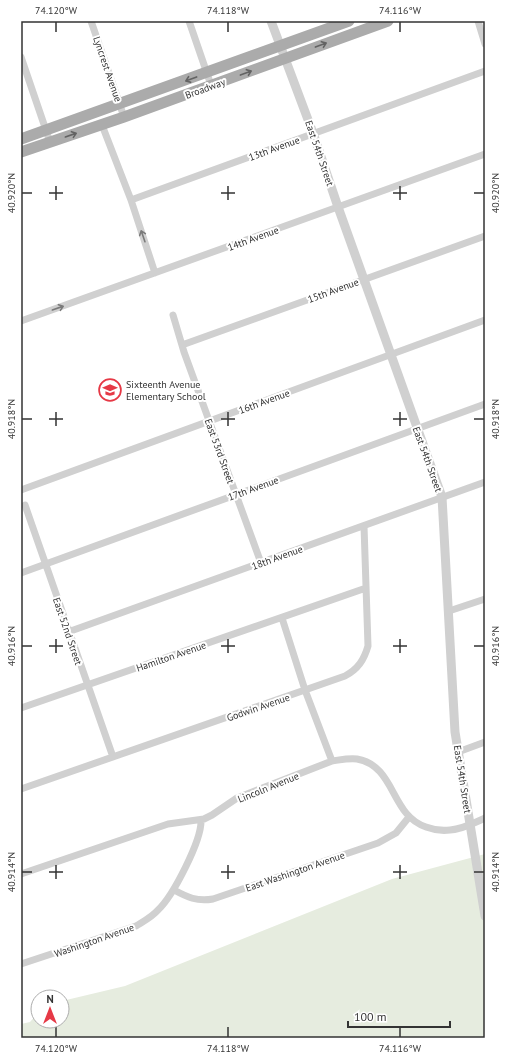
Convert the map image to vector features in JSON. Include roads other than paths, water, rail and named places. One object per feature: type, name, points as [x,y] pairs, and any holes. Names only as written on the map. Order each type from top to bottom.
[{"type":"main road","name":"Broadway","points":[[21,139],[349,21]]},
{"type":"main road","name":"Broadway","points":[[21,152],[102,125],[388,21]]},
{"type":"street","name":"Lyncrest Avenue","points":[[91,21],[124,117]]},
{"type":"street","points":[[189,21],[211,85]]},
{"type":"street","name":"East 54th Street","points":[[271,21],[313,133],[442,498],[455,732],[485,916]]},
{"type":"street","points":[[478,21],[485,44]]},
{"type":"street","points":[[21,57],[50,142]]},
{"type":"street","name":"13th Avenue","points":[[131,200],[485,71]]},
{"type":"street","points":[[102,125],[131,200],[155,273]]},
{"type":"street","name":"14th Avenue","points":[[21,321],[485,154]]},
{"type":"street","name":"15th Avenue","points":[[182,345],[485,236]]},
{"type":"street","name":"East 53rd Street","points":[[173,316],[182,345],[261,563]]},
{"type":"street","name":"16th Avenue","points":[[21,490],[485,320]]},
{"type":"street","name":"17th Avenue","points":[[21,573],[485,404]]},
{"type":"street","name":"18th Avenue","points":[[68,632],[485,482]]},
{"type":"street","name":"East 52nd Street","points":[[25,505],[44,564],[113,757]]},
{"type":"street","name":"Godwin Avenue","points":[[21,789],[306,690],[352,672],[362,661],[368,646],[364,526]]},
{"type":"street","name":"Hamilton Avenue","points":[[21,708],[366,588]]},
{"type":"street","points":[[448,611],[485,599]]},
{"type":"street","points":[[282,618],[332,761]]},
{"type":"street","points":[[458,752],[485,742]]},
{"type":"street","name":"Lincoln Avenue","points":[[21,874],[168,824],[201,820],[212,815],[238,798],[332,761],[356,759],[372,765],[384,777],[402,809],[409,817],[423,826],[441,831],[459,829],[485,818]]},
{"type":"street","name":"East Washington Avenue","points":[[174,890],[189,898],[197,900],[213,900],[378,843],[396,832],[409,817]]},
{"type":"street","name":"Washington Avenue","points":[[21,964],[136,926],[157,912],[174,890],[199,838],[201,820]]},
{"type":"place","name":"Sixteenth Avenue Elementary School","points":[[110,390]]}]
